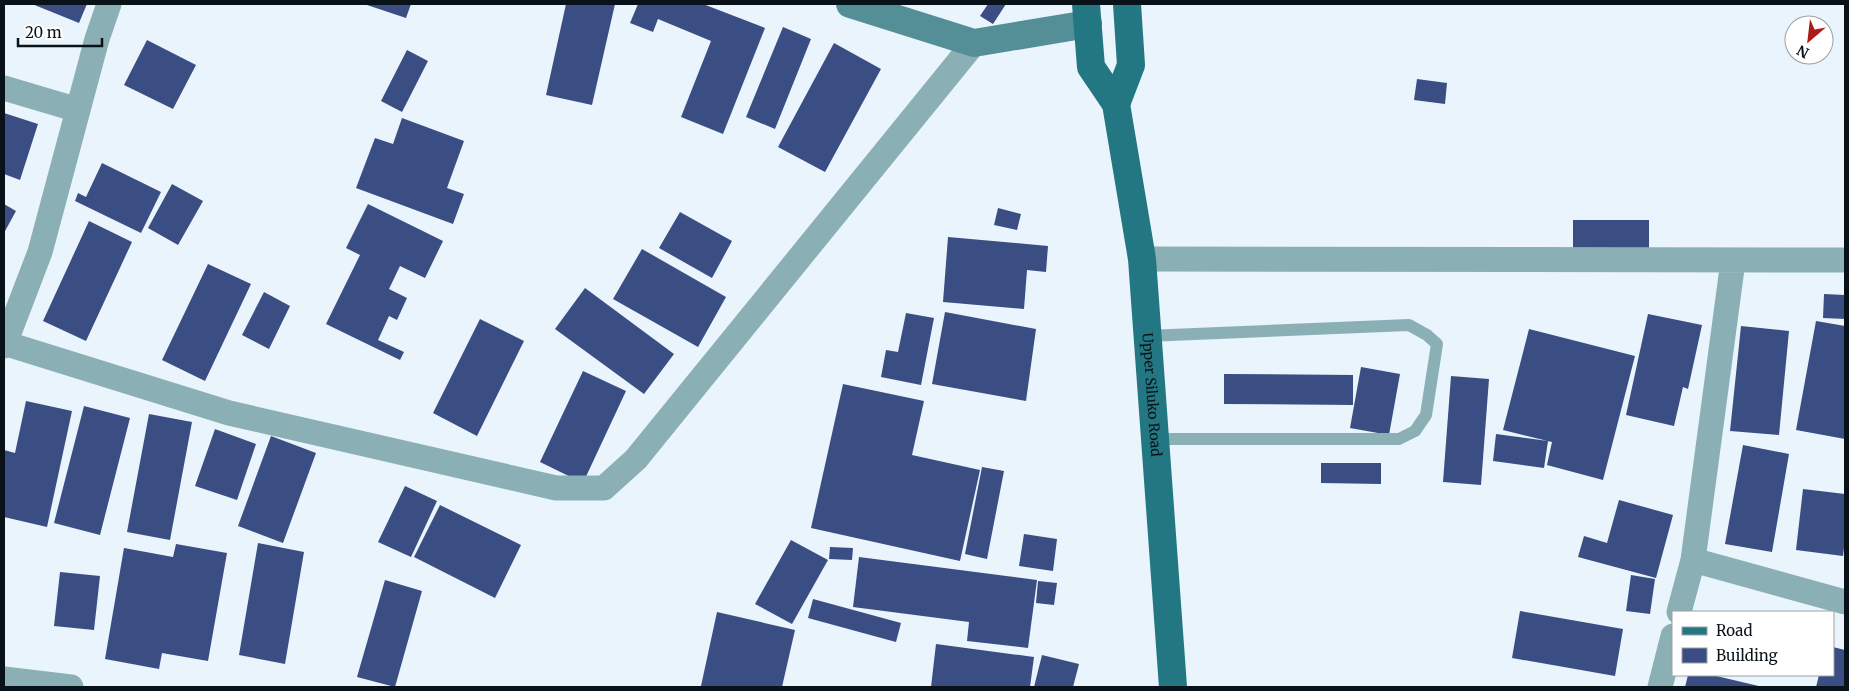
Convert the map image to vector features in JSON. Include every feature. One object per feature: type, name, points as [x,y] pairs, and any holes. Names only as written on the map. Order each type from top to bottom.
[{"type":"main road","points":[[1116,104],[1131,65],[1127,4]]},
{"type":"main road","name":"Upper Siluko Road","points":[[1086,14],[1091,67],[1116,104],[1142,259],[1173,687]]},
{"type":"street","points":[[109,4],[97,39],[40,252],[4,344],[229,413],[556,488],[604,488],[642,451],[974,43]]},
{"type":"street","points":[[850,4],[974,43],[1086,14]]},
{"type":"street","points":[[4,88],[78,110]]},
{"type":"street","points":[[1142,259],[1845,260]]},
{"type":"street","points":[[1679,611],[1692,560],[1733,261]]},
{"type":"street","points":[[1692,560],[1845,602]]},
{"type":"street","points":[[1660,687],[1672,640]]},
{"type":"street","points":[[4,679],[70,687]]},
{"type":"lane","points":[[1147,336],[1409,325],[1427,335],[1437,344],[1426,414],[1415,431],[1399,439],[1155,439]]},
{"type":"building","points":[[32,4],[87,4],[79,23]]},
{"type":"building","points":[[364,4],[411,4],[406,18]]},
{"type":"building","points":[[566,4],[615,4],[592,105],[546,95]]},
{"type":"building","points":[[638,4],[703,4],[765,28],[723,134],[681,117],[711,41],[658,19],[653,32],[630,23]]},
{"type":"building","points":[[988,4],[1006,4],[993,24],[980,16]]},
{"type":"building","points":[[783,27],[811,39],[775,129],[746,117]]},
{"type":"building","points":[[147,40],[196,65],[173,109],[124,85]]},
{"type":"building","points":[[834,43],[881,69],[825,172],[778,147]]},
{"type":"building","points":[[407,50],[428,61],[402,112],[381,101]]},
{"type":"building","points":[[1417,79],[1447,83],[1445,104],[1414,100]]},
{"type":"building","points":[[4,113],[38,124],[20,180],[4,174]]},
{"type":"building","points":[[402,118],[464,141],[447,188],[464,194],[453,224],[356,188],[375,138],[393,144]]},
{"type":"building","points":[[102,163],[161,192],[141,233],[75,201],[78,193],[86,197]]},
{"type":"building","points":[[172,184],[203,201],[178,245],[148,228]]},
{"type":"building","points":[[4,204],[16,211],[4,233]]},
{"type":"building","points":[[368,204],[443,241],[425,278],[400,266],[389,289],[407,298],[397,320],[389,316],[378,340],[404,352],[400,360],[326,324],[360,255],[346,248]]},
{"type":"building","points":[[998,208],[1021,214],[1017,230],[994,225]]},
{"type":"building","points":[[680,212],[732,241],[712,278],[659,248]]},
{"type":"building","points":[[1573,220],[1649,220],[1649,250],[1573,249]]},
{"type":"building","points":[[89,221],[132,242],[86,341],[43,321]]},
{"type":"building","points":[[948,237],[1048,246],[1046,272],[1027,270],[1024,309],[943,302]]},
{"type":"building","points":[[642,249],[726,297],[698,347],[613,299]]},
{"type":"building","points":[[208,264],[251,284],[205,381],[162,360]]},
{"type":"building","points":[[585,288],[674,354],[644,394],[555,329]]},
{"type":"building","points":[[264,292],[290,306],[269,349],[242,335]]},
{"type":"building","points":[[1824,294],[1845,295],[1845,319],[1823,318]]},
{"type":"building","points":[[945,312],[1036,329],[1026,401],[932,384]]},
{"type":"building","points":[[906,313],[934,318],[921,385],[881,377],[886,350],[898,352]]},
{"type":"building","points":[[1648,314],[1702,325],[1688,389],[1683,387],[1674,426],[1626,415]]},
{"type":"building","points":[[480,319],[524,341],[477,436],[433,413]]},
{"type":"building","points":[[1816,321],[1845,326],[1845,439],[1796,430]]},
{"type":"building","points":[[1741,326],[1789,331],[1779,435],[1730,431]]},
{"type":"building","points":[[1529,329],[1635,356],[1603,480],[1547,465],[1552,442],[1503,430]]},
{"type":"building","points":[[1361,367],[1400,374],[1389,435],[1350,428]]},
{"type":"building","points":[[583,371],[626,391],[583,483],[540,462]]},
{"type":"building","points":[[1224,374],[1353,375],[1353,405],[1224,404]]},
{"type":"building","points":[[1451,376],[1489,379],[1481,485],[1443,482]]},
{"type":"building","points":[[843,384],[924,401],[912,455],[980,470],[960,561],[811,528]]},
{"type":"building","points":[[26,401],[72,411],[47,527],[4,517],[4,450],[15,453]]},
{"type":"building","points":[[84,406],[130,418],[100,535],[54,523]]},
{"type":"building","points":[[149,414],[192,422],[170,540],[127,532]]},
{"type":"building","points":[[215,429],[256,444],[237,500],[195,486]]},
{"type":"building","points":[[1496,434],[1548,441],[1544,468],[1493,461]]},
{"type":"building","points":[[271,436],[316,453],[283,543],[238,526]]},
{"type":"building","points":[[1743,445],[1789,454],[1772,552],[1725,544]]},
{"type":"building","points":[[1321,463],[1381,463],[1381,484],[1321,483]]},
{"type":"building","points":[[982,467],[1004,471],[987,559],[965,554]]},
{"type":"building","points":[[405,486],[437,501],[411,557],[378,542]]},
{"type":"building","points":[[1803,489],[1845,494],[1843,556],[1796,550]]},
{"type":"building","points":[[1619,500],[1673,515],[1656,578],[1578,557],[1584,536],[1607,543]]},
{"type":"building","points":[[440,505],[521,545],[495,598],[414,557]]},
{"type":"building","points":[[1024,534],[1057,539],[1053,571],[1019,566]]},
{"type":"building","points":[[791,540],[828,560],[792,624],[755,604]]},
{"type":"building","points":[[258,543],[304,552],[285,664],[239,655]]},
{"type":"building","points":[[176,544],[227,553],[208,661],[162,653],[159,669],[105,659],[124,548],[173,557]]},
{"type":"building","points":[[830,547],[853,548],[852,560],[829,559]]},
{"type":"building","points":[[859,557],[1037,580],[1028,648],[967,641],[969,622],[853,607]]},
{"type":"building","points":[[60,572],[100,576],[94,630],[54,626]]},
{"type":"building","points":[[1631,575],[1655,579],[1650,614],[1626,611]]},
{"type":"building","points":[[385,580],[422,591],[395,687],[357,677]]},
{"type":"building","points":[[1038,581],[1057,583],[1054,605],[1036,603]]},
{"type":"building","points":[[813,599],[901,623],[896,642],[808,618]]},
{"type":"building","points":[[1520,611],[1623,629],[1615,676],[1512,658]]},
{"type":"building","points":[[717,612],[795,630],[782,687],[701,686]]},
{"type":"building","points":[[936,644],[1034,657],[1030,687],[931,687]]},
{"type":"building","points":[[1834,647],[1845,650],[1845,687],[1816,687],[1819,676],[1834,676]]},
{"type":"building","points":[[1042,655],[1079,664],[1073,687],[1034,687]]},
{"type":"building","points":[[1688,676],[1716,676],[1763,687],[1685,687]]}]
